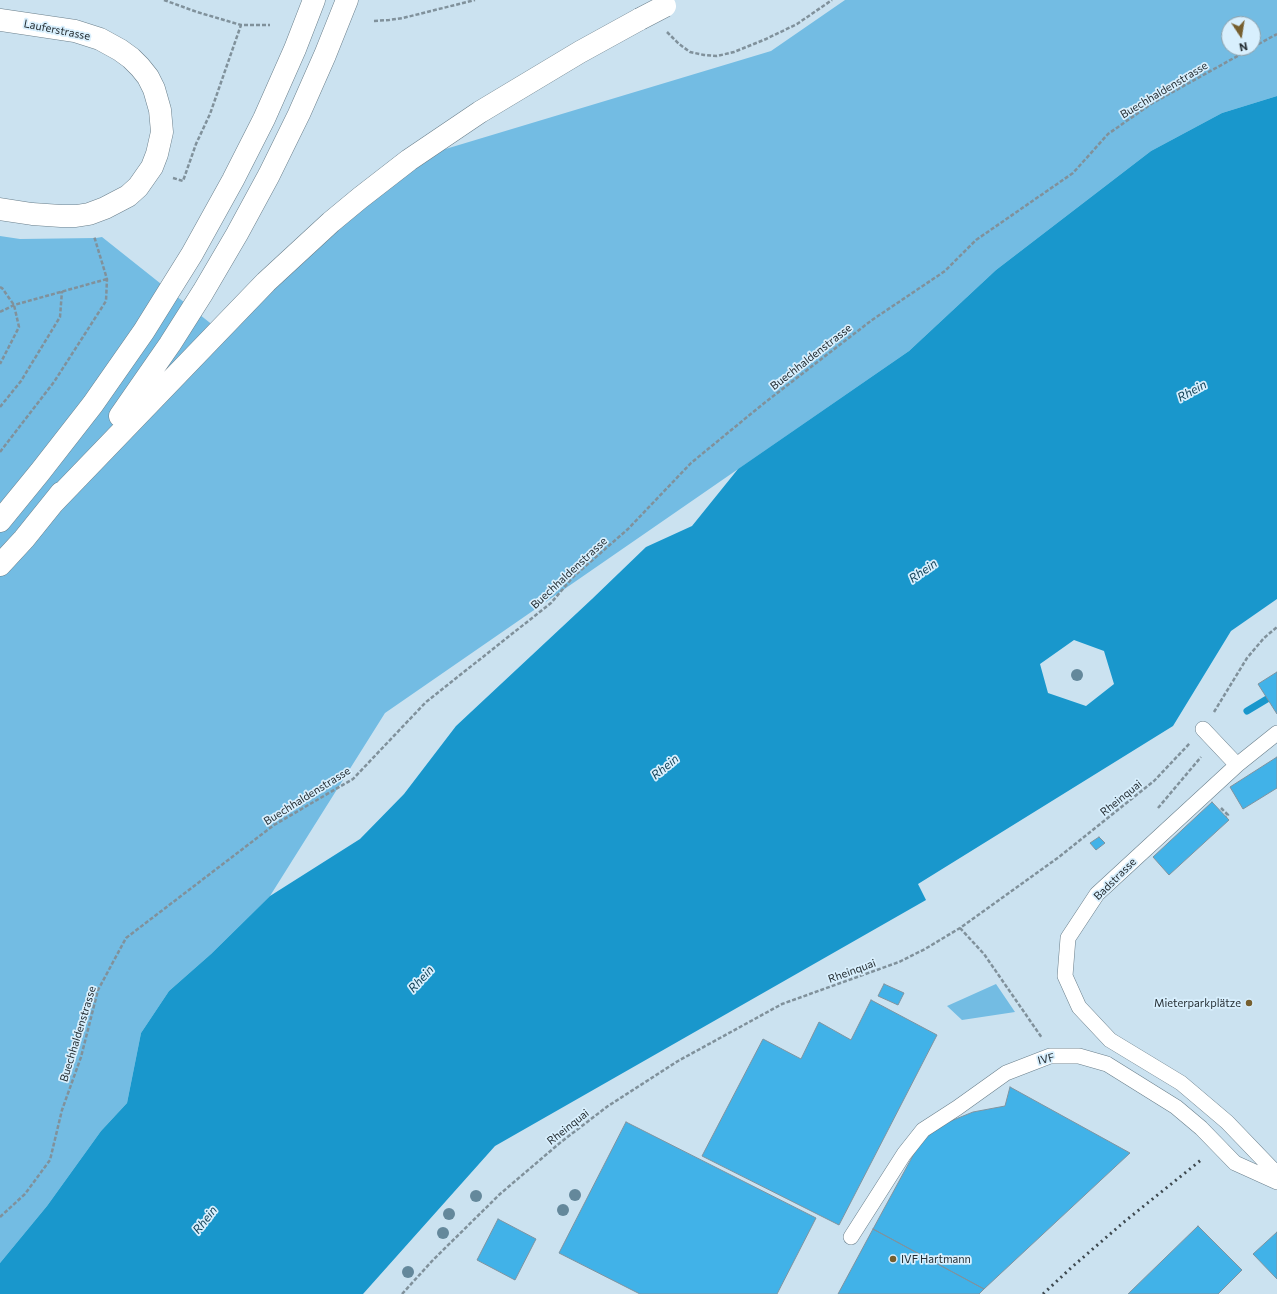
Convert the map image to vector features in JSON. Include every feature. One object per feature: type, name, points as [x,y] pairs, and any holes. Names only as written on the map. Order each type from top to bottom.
[{"type":"main road","points":[[0,521],[45,467],[93,404],[144,331],[189,260],[264,119],[295,50],[314,0]]},
{"type":"main road","points":[[0,565],[53,503],[95,450],[132,400],[183,324],[238,234],[269,175],[299,114],[347,0]]},
{"type":"main road","points":[[53,503],[266,282],[331,222],[360,198],[409,160],[480,112],[580,52],[671,3]]},
{"type":"main road","name":"Lauferstrasse","points":[[0,20],[75,31],[100,39],[120,50],[140,67],[151,83],[158,100],[162,132],[157,154],[146,178],[128,196],[105,208],[89,214],[76,216],[32,214],[0,210]]},
{"type":"lane","points":[[1203,729],[1237,765]]},
{"type":"lane","name":"Badstrasse","points":[[1277,733],[1237,765],[1097,894],[1068,938],[1065,976],[1079,1007],[1110,1040],[1181,1084],[1227,1122],[1277,1174]]},
{"type":"lane","name":"IVF","points":[[851,1237],[904,1154],[923,1130],[957,1108],[1006,1072],[1050,1056],[1079,1056],[1107,1064],[1176,1107],[1201,1128],[1235,1162],[1277,1182]]},
{"type":"path","points":[[164,0],[197,12],[241,25],[270,25]]},
{"type":"path","points":[[374,21],[403,18],[475,0]]},
{"type":"path","points":[[665,30],[679,44],[690,52],[717,56],[734,52],[797,24],[832,0]]},
{"type":"path","points":[[172,177],[183,181],[196,144],[210,114],[241,25]]},
{"type":"path","name":"Buechhaldenstrasse","points":[[1261,43],[1277,34]]},
{"type":"path","name":"Buechhaldenstrasse","points":[[0,1217],[24,1194],[50,1160],[62,1110],[80,1057],[98,990],[126,938],[274,824],[353,780],[426,702],[551,603],[573,577],[628,529],[691,463],[763,404],[872,320],[945,271],[976,240],[1073,173],[1108,134],[1151,104],[1238,56]]},
{"type":"path","points":[[0,452],[54,382],[106,301],[106,278],[93,234]]},
{"type":"path","points":[[0,312],[14,305],[106,278]]},
{"type":"path","points":[[0,287],[14,305],[19,327],[0,364]]},
{"type":"path","points":[[0,407],[21,381],[60,317],[62,291]]},
{"type":"path","name":"Rheinquai","points":[[402,1294],[433,1260],[500,1194],[561,1142],[608,1106],[678,1061],[782,1004],[899,962],[925,949],[960,928],[1059,857],[1154,781],[1203,729],[1248,658],[1264,638],[1277,627]]},
{"type":"path","points":[[1156,810],[1215,741]]},
{"type":"path","points":[[1220,806],[1228,815],[1226,817]]},
{"type":"path","points":[[960,928],[984,954],[1044,1042],[1050,1056]]},
{"type":"shaded area","points":[[845,0],[1277,0],[1277,96],[1222,113],[1151,151],[996,270],[909,351],[385,713],[270,896],[211,954],[169,991],[141,1033],[127,1103],[101,1131],[47,1206],[0,1263],[0,236],[20,239],[102,237],[219,330],[409,160],[771,51]]},
{"type":"shaded area","points":[[996,984],[1015,1012],[962,1020],[947,1006]]},
{"type":"water","name":"Rhein","points":[[1277,96],[1277,599],[1231,631],[1173,726],[918,884],[926,900],[495,1146],[363,1294],[0,1294],[0,1263],[47,1206],[101,1131],[127,1103],[141,1033],[169,991],[211,954],[270,896],[360,839],[404,794],[456,726],[646,547],[692,526],[738,469],[909,351],[996,270],[1151,151],[1222,113]],"holes":[[[1074,640],[1104,651],[1114,684],[1086,706],[1048,693],[1040,664]]]},
{"type":"building","points":[[1277,672],[1277,714],[1258,684]]},
{"type":"building","points":[[1277,757],[1277,788],[1243,809],[1230,787]]},
{"type":"building","points":[[1212,802],[1229,820],[1169,875],[1153,857]]},
{"type":"building","points":[[1099,837],[1105,843],[1096,850],[1090,843]]},
{"type":"building","points":[[884,984],[904,993],[898,1005],[878,996]]},
{"type":"building","points":[[871,1000],[937,1035],[839,1225],[702,1156],[763,1039],[801,1059],[819,1022],[851,1040]]},
{"type":"building","points":[[1010,1087],[1130,1153],[984,1289],[873,1229],[916,1150],[936,1127],[973,1112],[1005,1106]]},
{"type":"building","points":[[626,1122],[816,1218],[777,1294],[640,1294],[559,1253]]},
{"type":"building","points":[[498,1219],[536,1239],[515,1280],[477,1260]]},
{"type":"building","points":[[1198,1226],[1242,1270],[1218,1294],[1128,1294]]},
{"type":"building","name":"IVF Hartmann","points":[[873,1229],[984,1289],[979,1294],[838,1294]]},
{"type":"building","points":[[1277,1232],[1277,1279],[1253,1254]]},
{"type":"waterway","points":[[1247,711],[1267,699]]},
{"type":"railway","points":[[1043,1294],[1124,1222],[1201,1160]]},
{"type":"place","name":"Mieterparkplätze","points":[[1249,1003]]},
{"type":"place","name":"IVF Hartmann","points":[[893,1259]]}]
